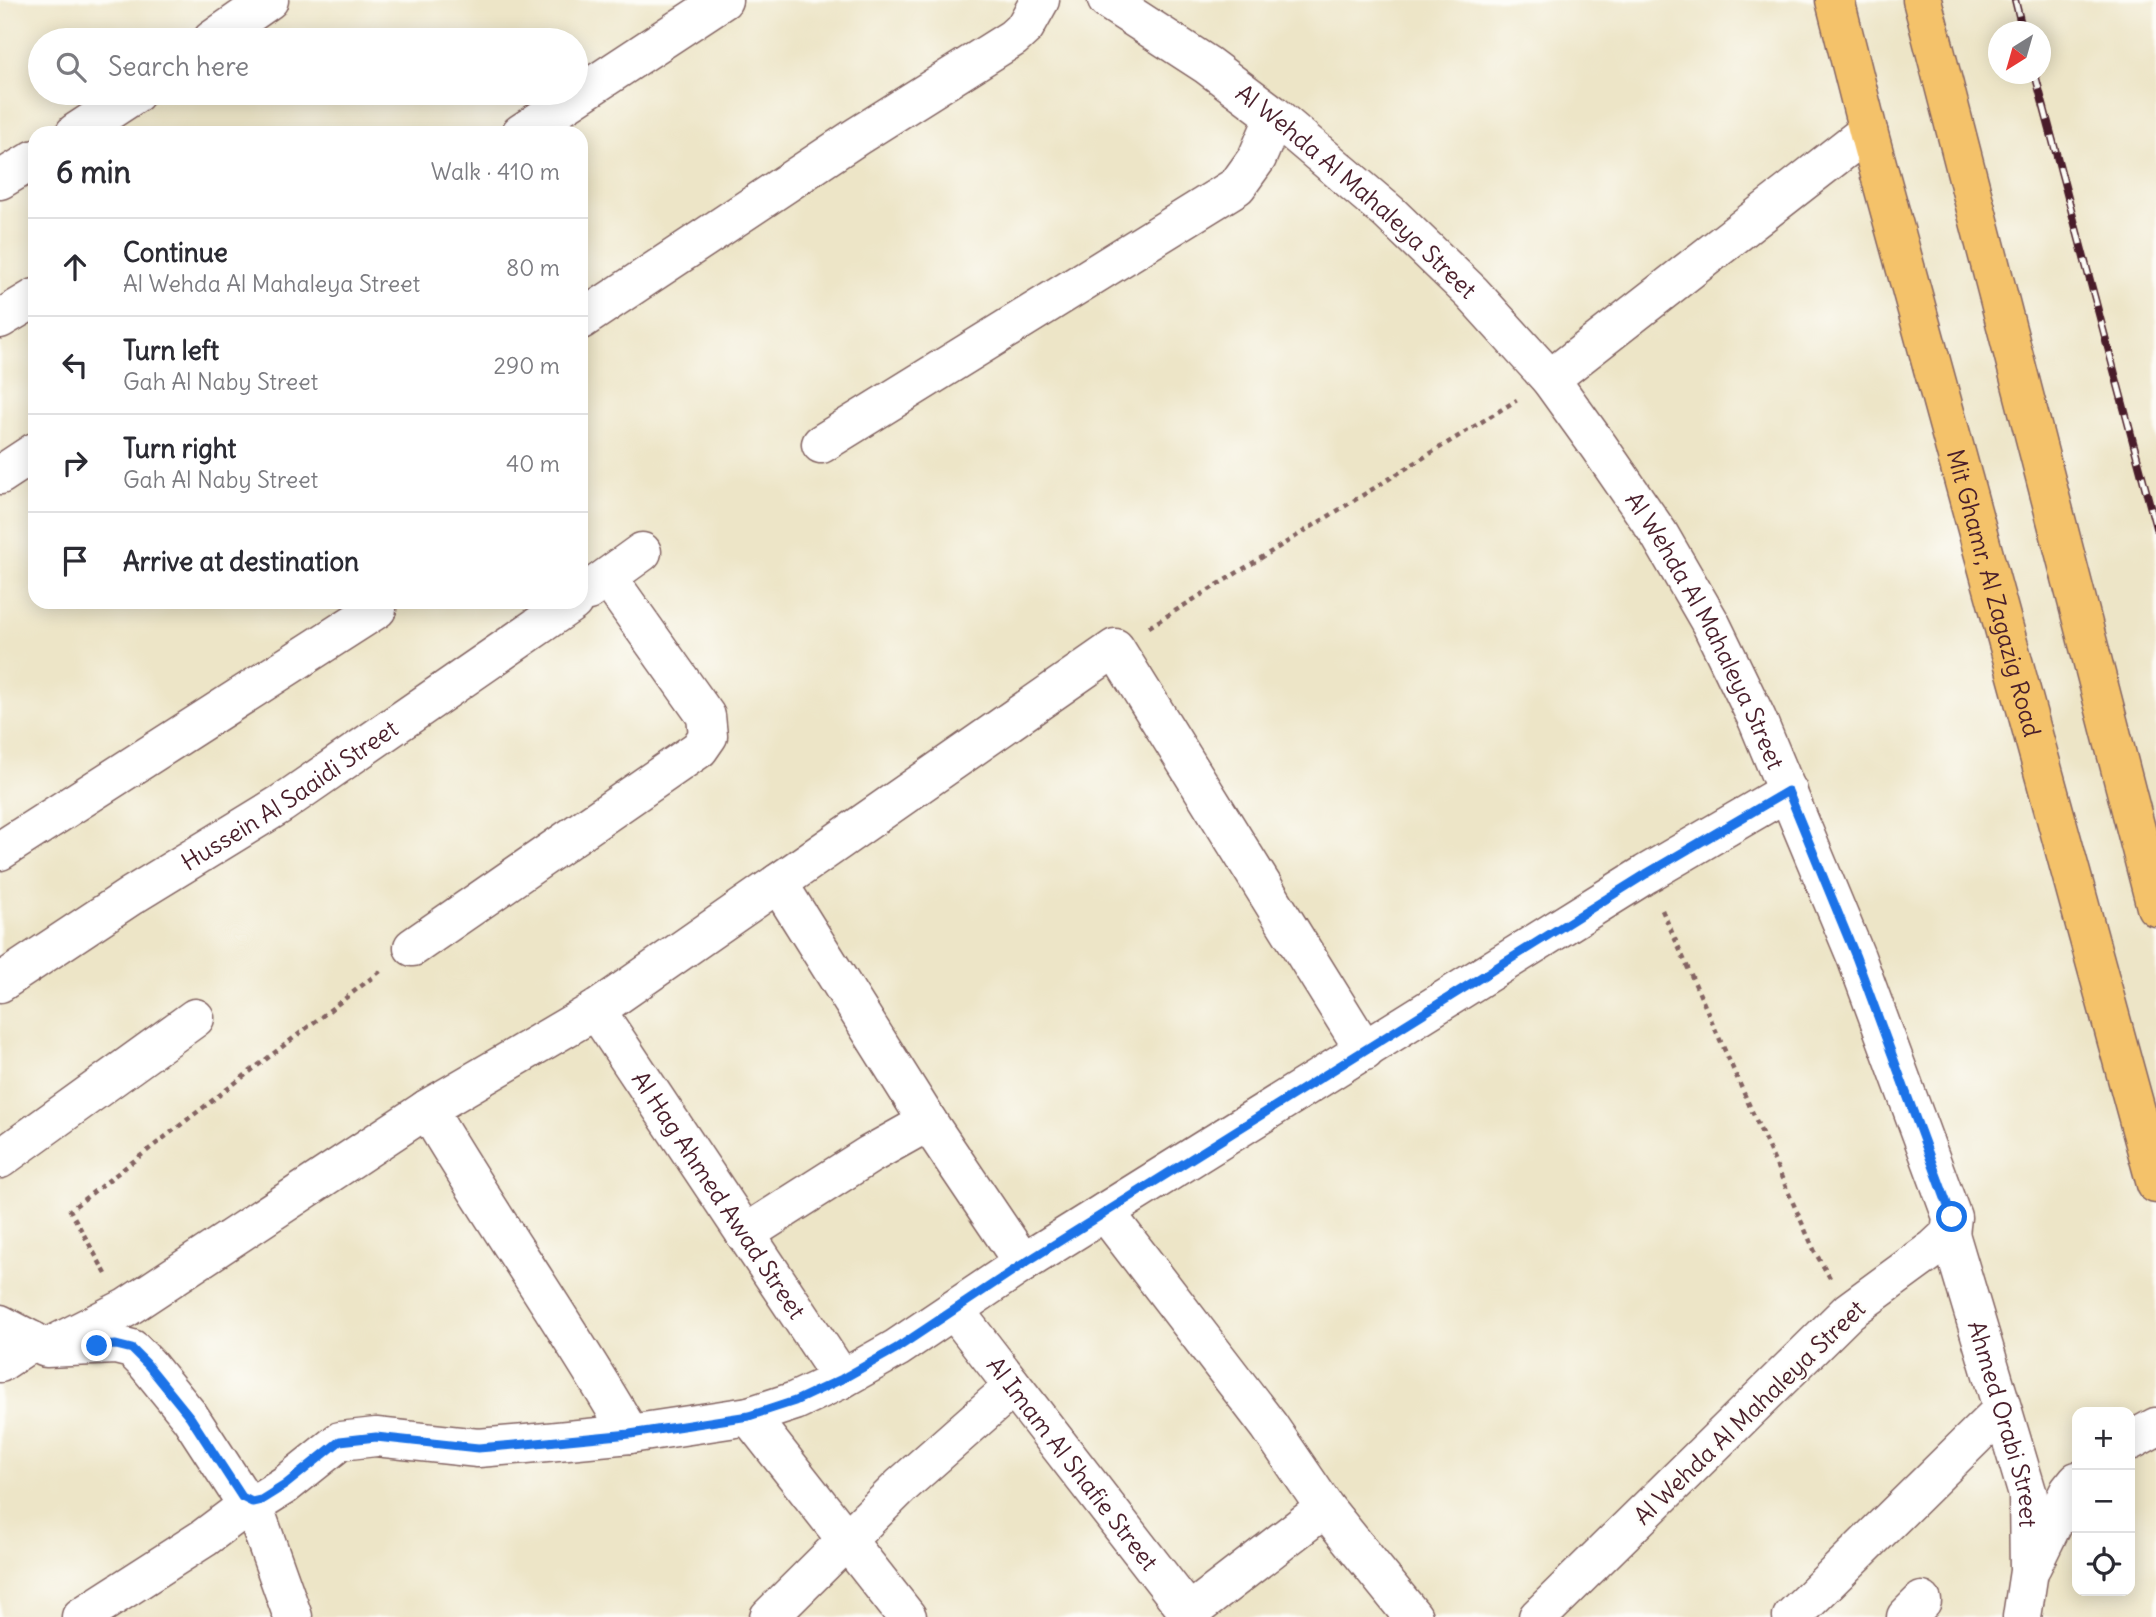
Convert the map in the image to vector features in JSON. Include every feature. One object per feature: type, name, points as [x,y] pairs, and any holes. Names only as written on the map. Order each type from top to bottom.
[{"type":"highway","name":"Mit Ghamr, Al Zagazig Road","points":[[1835,0],[1868,131],[2156,1184]]},
{"type":"highway","points":[[1922,0],[2156,907]]},
{"type":"street","points":[[229,28],[269,0]]},
{"type":"street","points":[[588,89],[723,0]]},
{"type":"street","points":[[588,315],[845,145],[1013,38],[1025,27],[1040,0]]},
{"type":"street","name":"Al Wehda Al Mahaleya Street","points":[[1107,0],[1207,65],[1275,116],[1388,212],[1472,293],[1550,379],[1659,534],[1698,602],[1757,719],[1788,791],[1856,957],[1952,1217],[1950,1234],[1849,1311],[1538,1617]]},
{"type":"street","points":[[86,126],[118,105]]},
{"type":"street","points":[[532,126],[564,105]]},
{"type":"street","points":[[821,444],[1237,186],[1258,158],[1275,116]]},
{"type":"street","points":[[1550,379],[1868,131]]},
{"type":"street","points":[[0,180],[28,163]]},
{"type":"street","points":[[0,319],[28,302]]},
{"type":"street","points":[[0,475],[28,457]]},
{"type":"street","points":[[413,947],[699,749],[708,736],[706,716],[594,587],[642,552]]},
{"type":"street","name":"Hussein Al Saaidi Street","points":[[0,983],[131,896],[281,804],[563,609]]},
{"type":"street","points":[[0,852],[377,610]]},
{"type":"street","points":[[0,1363],[26,1338],[125,1308],[427,1109],[596,1010],[1115,648],[1365,1051]]},
{"type":"street","points":[[88,1615],[204,1538],[252,1502],[261,1500],[292,1480],[340,1441],[376,1437],[478,1448],[630,1434],[749,1416],[795,1401],[842,1379],[897,1348],[1105,1212],[1646,874],[1788,791]]},
{"type":"street","points":[[778,883],[928,1122],[1023,1264]]},
{"type":"street","name":"Al Hag Ahmed Awad Street","points":[[596,1010],[842,1379]]},
{"type":"street","points":[[0,1159],[195,1018]]},
{"type":"street","points":[[427,1109],[474,1189],[586,1357],[630,1434]]},
{"type":"street","points":[[745,1234],[869,1155],[928,1122]]},
{"type":"street","points":[[1105,1212],[1269,1426],[1325,1508],[1413,1617]]},
{"type":"street","name":"Ahmed Orabi Street","points":[[1950,1234],[2028,1495],[2029,1571],[2022,1617]]},
{"type":"street","name":"Al Imam Al Shafie Street","points":[[954,1310],[1191,1615]]},
{"type":"street","points":[[26,1338],[116,1345],[132,1349],[147,1364],[190,1417],[242,1497],[252,1502],[293,1617]]},
{"type":"street","points":[[769,1617],[901,1486],[1013,1387]]},
{"type":"street","points":[[1792,1617],[2002,1410]]},
{"type":"street","points":[[749,1416],[907,1617]]},
{"type":"street","points":[[2135,1438],[2156,1427]]},
{"type":"street","points":[[2029,1571],[2072,1487]]},
{"type":"street","points":[[1191,1615],[1325,1508]]},
{"type":"path","points":[[1115,648],[1550,379]]},
{"type":"path","points":[[1646,874],[1815,1252],[1849,1311]]},
{"type":"path","points":[[125,1308],[70,1210],[413,947]]},
{"type":"railway","points":[[2015,0],[2020,21]]},
{"type":"railway","points":[[2038,84],[2156,528]]},
{"type":"route","points":[[97,1346],[116,1345],[132,1349],[147,1364],[190,1417],[242,1497],[252,1502],[261,1500],[285,1485],[340,1441],[376,1437],[478,1448],[526,1444],[630,1434],[749,1416],[795,1401],[842,1379],[897,1348],[1023,1264],[1646,874],[1788,791],[1856,957],[1952,1217]]}]
